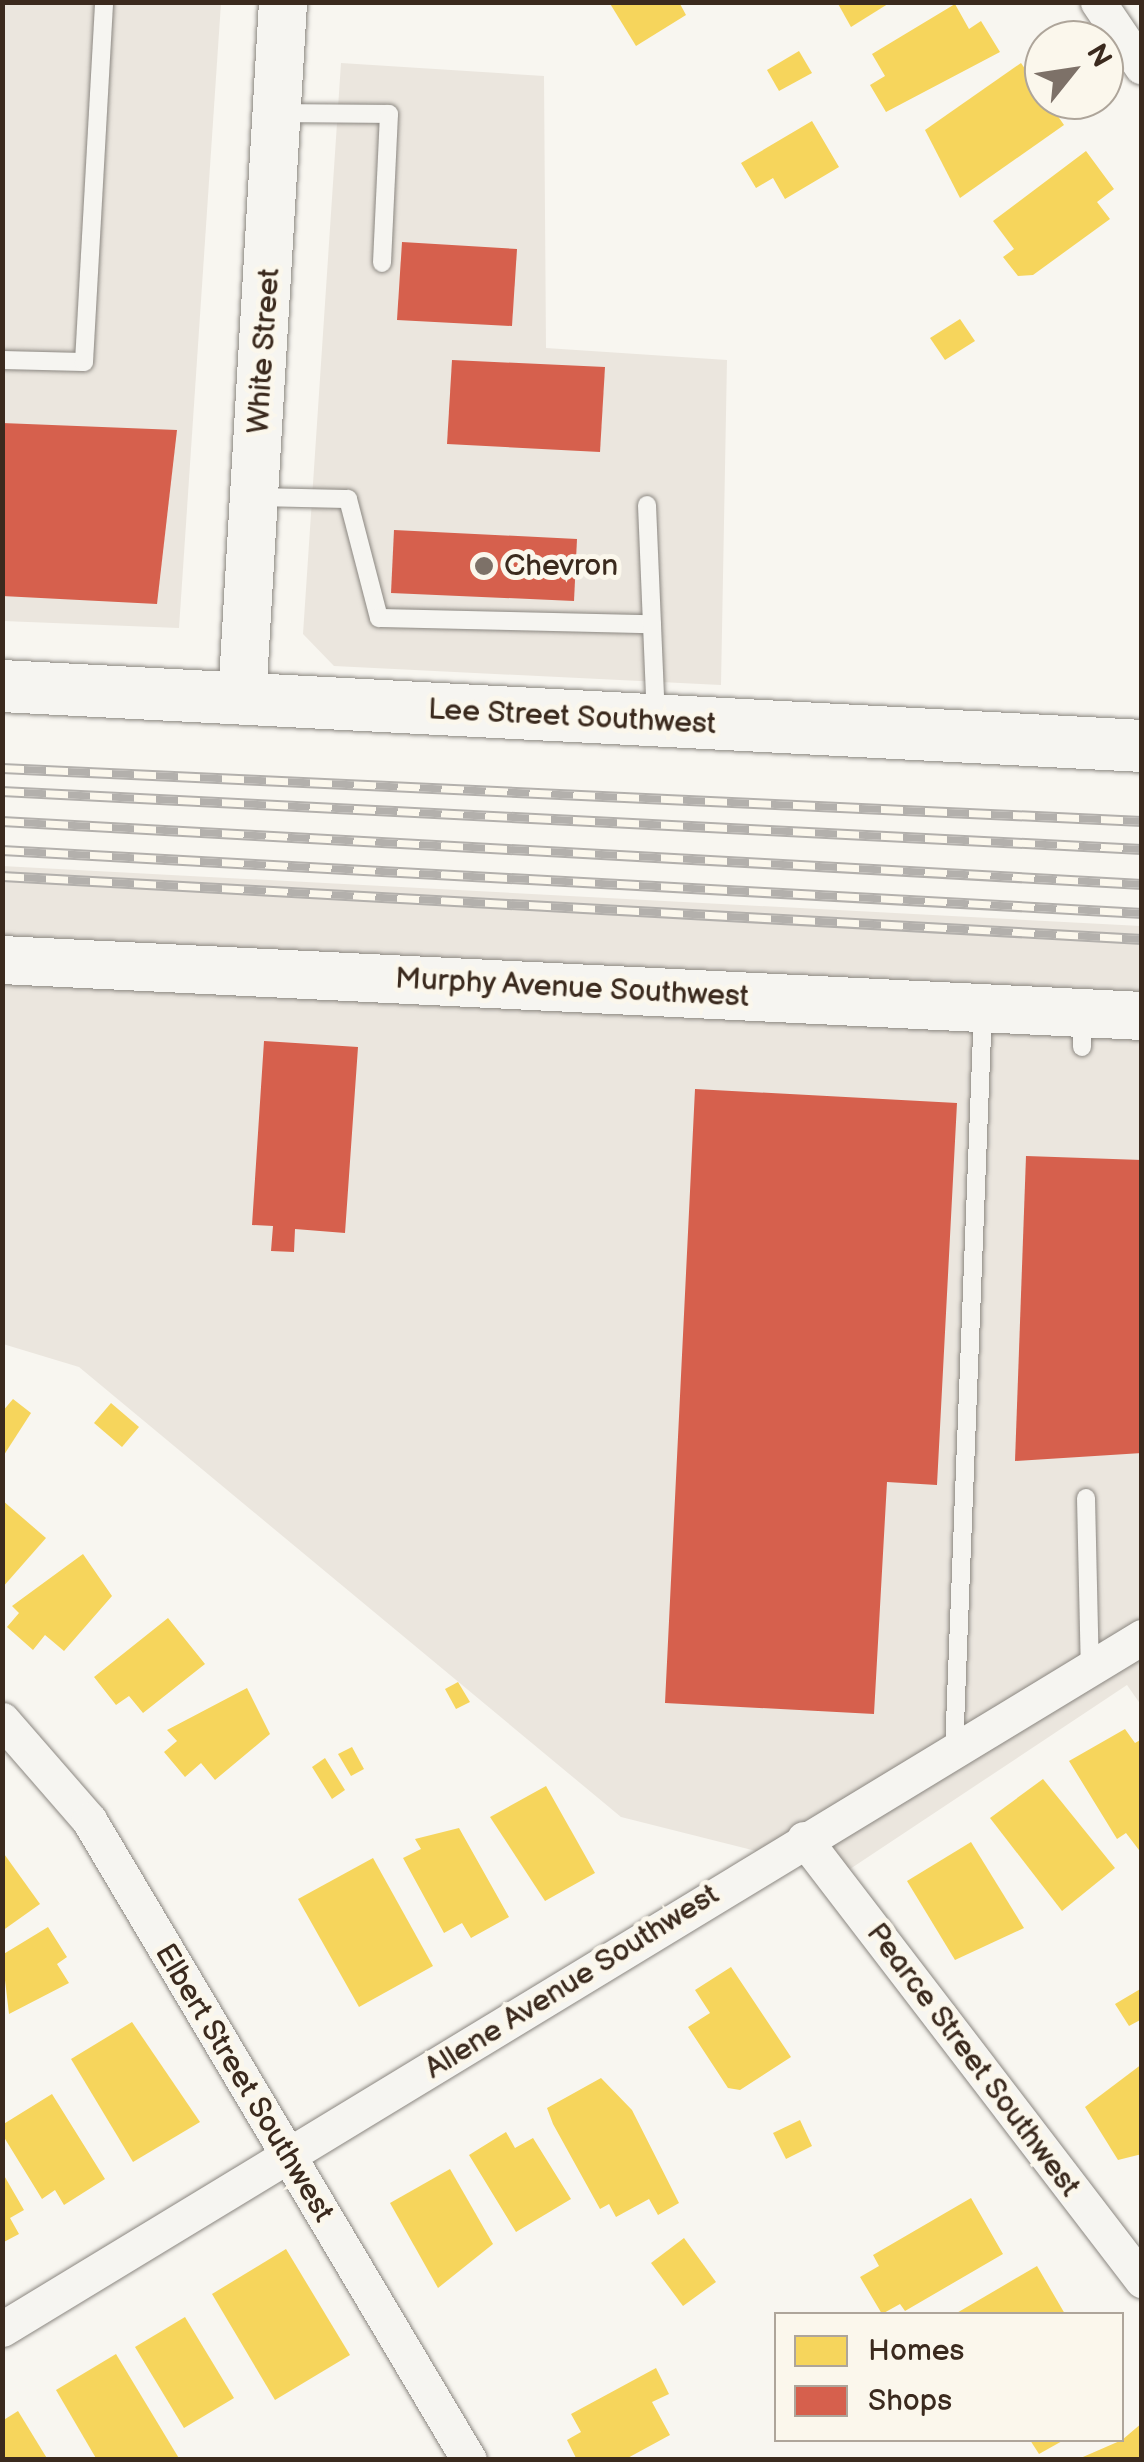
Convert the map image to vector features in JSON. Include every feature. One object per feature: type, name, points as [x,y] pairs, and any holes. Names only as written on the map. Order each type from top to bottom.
[{"type":"main road","name":"Lee Street Southwest","points":[[2,686],[1142,746]]},
{"type":"street","name":"White Street","points":[[242,700],[283,2]]},
{"type":"street","points":[[1098,2],[1142,67]]},
{"type":"street","name":"Murphy Avenue Southwest","points":[[2,960],[983,1008],[1082,1030],[1142,1016]]},
{"type":"street","name":"Allene Avenue Southwest","points":[[2,2329],[1142,1637]]},
{"type":"street","name":"Elbert Street Southwest","points":[[2,1720],[89,1820],[469,2460]]},
{"type":"street","name":"Pearce Street Southwest","points":[[804,1839],[1142,2280]]},
{"type":"lane","points":[[2,360],[84,362],[104,2]]},
{"type":"lane","points":[[278,113],[389,114],[382,263]]},
{"type":"lane","points":[[254,497],[348,499],[379,618],[652,624]]},
{"type":"lane","points":[[647,505],[656,722]]},
{"type":"lane","points":[[954,1750],[983,1008]]},
{"type":"lane","points":[[1086,1498],[1090,1668]]},
{"type":"shaded area","points":[[3,3],[221,3],[179,628],[3,621]]},
{"type":"shaded area","points":[[341,63],[544,76],[546,348],[727,360],[721,685],[334,666],[303,634]]},
{"type":"shaded area","points":[[2,866],[1141,926],[1141,1705],[1127,1685],[844,1873],[621,1817],[79,1367],[3,1344]]},
{"type":"building: Homes","points":[[609,2],[679,2],[686,15],[636,46]]},
{"type":"building: Homes","points":[[837,2],[891,2],[851,27]]},
{"type":"building: Homes","points":[[955,4],[969,29],[981,21],[1000,52],[886,112],[870,85],[885,76],[872,54]]},
{"type":"building: Homes","points":[[799,51],[812,73],[779,91],[767,70]]},
{"type":"building: Homes","points":[[1021,63],[1024,120],[1061,120],[1064,125],[960,198],[925,130]]},
{"type":"building: Homes","points":[[812,121],[839,167],[785,199],[773,178],[756,188],[741,163]]},
{"type":"building: Homes","points":[[1086,151],[1114,189],[1097,202],[1110,219],[1033,275],[1018,276],[1003,257],[1014,249],[993,221]]},
{"type":"building: Homes","points":[[960,319],[975,341],[945,360],[930,338]]},
{"type":"building: Homes","points":[[13,1399],[31,1413],[2,1458],[2,1412]]},
{"type":"building: Homes","points":[[111,1403],[139,1427],[122,1447],[94,1423]]},
{"type":"building: Homes","points":[[2,1500],[46,1538],[2,1588]]},
{"type":"building: Homes","points":[[83,1554],[112,1596],[64,1651],[45,1635],[33,1650],[7,1627],[19,1613],[12,1606]]},
{"type":"building: Homes","points":[[168,1618],[205,1664],[143,1713],[129,1696],[116,1705],[94,1677]]},
{"type":"building: Homes","points":[[458,1682],[470,1702],[456,1709],[445,1689]]},
{"type":"building: Homes","points":[[247,1688],[270,1734],[215,1780],[201,1763],[185,1777],[164,1752],[177,1741],[167,1730]]},
{"type":"building: Homes","points":[[1125,1729],[1135,1743],[1142,1739],[1142,1854],[1126,1833],[1117,1839],[1069,1761]]},
{"type":"building: Homes","points":[[352,1747],[364,1769],[351,1776],[338,1754]]},
{"type":"building: Homes","points":[[325,1758],[345,1790],[332,1799],[312,1767]]},
{"type":"building: Homes","points":[[1043,1779],[1115,1868],[1062,1911],[990,1818]]},
{"type":"building: Homes","points":[[546,1786],[595,1873],[545,1901],[490,1817]]},
{"type":"building: Homes","points":[[459,1828],[509,1917],[471,1938],[462,1923],[444,1933],[403,1858],[421,1849],[415,1839]]},
{"type":"building: Homes","points":[[971,1842],[1024,1928],[955,1960],[907,1881]]},
{"type":"building: Homes","points":[[2,1851],[40,1904],[2,1931]]},
{"type":"building: Homes","points":[[373,1858],[433,1966],[359,2007],[298,1899]]},
{"type":"building: Homes","points":[[48,1927],[67,1957],[57,1964],[69,1983],[9,2014],[2,1955]]},
{"type":"building: Homes","points":[[731,1967],[791,2057],[740,2090],[728,2088],[688,2027],[710,2013],[695,1990]]},
{"type":"building: Homes","points":[[1142,1988],[1142,2019],[1129,2026],[1115,2004]]},
{"type":"building: Homes","points":[[132,2022],[200,2122],[133,2162],[71,2059]]},
{"type":"building: Homes","points":[[1142,2064],[1142,2154],[1118,2160],[1085,2107]]},
{"type":"building: Homes","points":[[601,2078],[632,2110],[679,2203],[658,2215],[649,2199],[616,2217],[609,2204],[600,2209],[553,2124],[547,2108]]},
{"type":"building: Homes","points":[[52,2094],[105,2179],[64,2205],[55,2190],[42,2199],[2,2134],[2,2125]]},
{"type":"building: Homes","points":[[800,2120],[812,2146],[786,2159],[773,2133]]},
{"type":"building: Homes","points":[[506,2132],[515,2148],[533,2138],[571,2199],[516,2232],[469,2155]]},
{"type":"building: Homes","points":[[450,2169],[493,2244],[438,2288],[390,2203]]},
{"type":"building: Homes","points":[[2,2172],[24,2210],[10,2218],[19,2234],[2,2243]]},
{"type":"building: Homes","points":[[971,2198],[1003,2254],[905,2311],[900,2304],[886,2312],[881,2312],[860,2277],[879,2266],[873,2255]]},
{"type":"building: Homes","points":[[684,2238],[716,2282],[683,2306],[651,2263]]},
{"type":"building: Homes","points":[[286,2249],[350,2355],[275,2400],[212,2294]]},
{"type":"building: Homes","points":[[1037,2266],[1064,2312],[958,2312]]},
{"type":"building: Homes","points":[[185,2317],[234,2398],[184,2428],[135,2347]]},
{"type":"building: Homes","points":[[116,2354],[180,2460],[97,2460],[56,2390]]},
{"type":"building: Homes","points":[[656,2368],[669,2394],[652,2402],[670,2435],[624,2460],[577,2460],[567,2440],[581,2432],[571,2414]]},
{"type":"building: Homes","points":[[18,2411],[48,2460],[2,2460],[2,2421]]},
{"type":"building: Homes","points":[[1142,2423],[1142,2460],[1076,2460],[1124,2442]]},
{"type":"building: Homes","points":[[1031,2442],[1060,2442],[1039,2454]]},
{"type":"building: Shops","points":[[402,242],[517,249],[512,326],[397,320]]},
{"type":"building: Shops","points":[[452,360],[605,367],[600,452],[447,444]]},
{"type":"building: Shops","points":[[2,423],[177,430],[157,604],[2,596]]},
{"type":"building: Shops","name":"Chevron","points":[[394,530],[577,539],[574,601],[391,593]]},
{"type":"building: Shops","points":[[264,1041],[358,1047],[345,1233],[295,1229],[294,1252],[271,1251],[273,1226],[252,1225]]},
{"type":"building: Shops","points":[[695,1089],[957,1103],[937,1485],[887,1482],[874,1714],[665,1703]]},
{"type":"building: Shops","points":[[1026,1156],[1142,1160],[1142,1453],[1015,1461]]},
{"type":"railway","points":[[2,768],[1142,821]]},
{"type":"railway","points":[[2,791],[1142,849]]},
{"type":"railway","points":[[2,821],[1142,884]]},
{"type":"railway","points":[[2,850],[1142,913]]},
{"type":"railway","points":[[2,876],[1142,939]]},
{"type":"place","name":"Chevron","points":[[484,566]]}]
